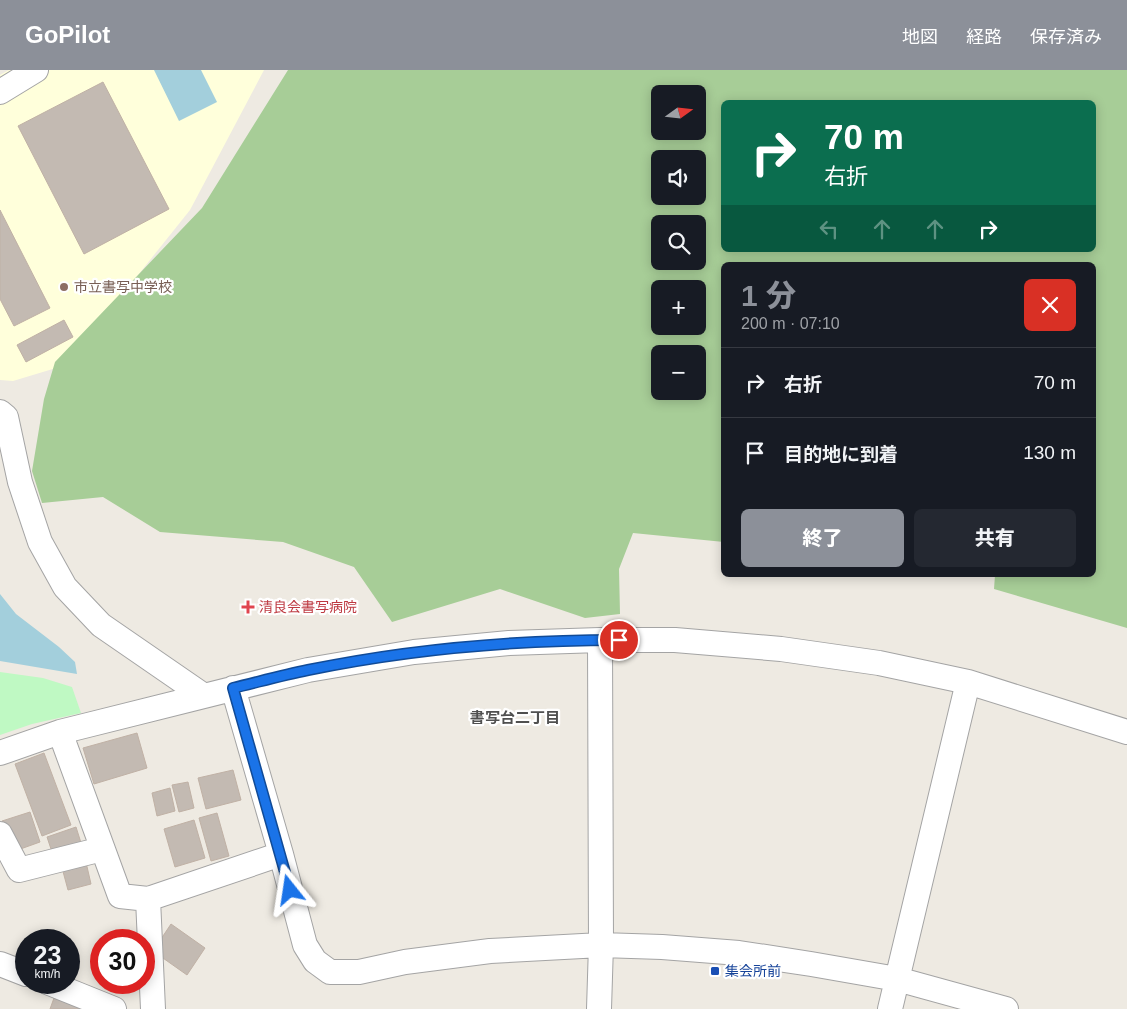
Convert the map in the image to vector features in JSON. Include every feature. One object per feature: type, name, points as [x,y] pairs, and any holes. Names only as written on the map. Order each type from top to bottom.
[{"type":"street","points":[[0,92],[36,70]]},
{"type":"street","points":[[0,412],[6,417],[20,482],[40,542],[65,587],[101,625],[204,696]]},
{"type":"street","points":[[599,1009],[601,945],[600,640]]},
{"type":"street","points":[[0,753],[60,732],[308,670],[414,652],[509,642],[600,640],[675,640],[782,649],[879,663],[968,682],[1127,732]]},
{"type":"street","points":[[890,1009],[968,682]]},
{"type":"street","points":[[233,688],[305,945],[315,961],[330,972],[358,972],[405,962],[490,951],[601,945],[662,947],[739,953],[897,979],[1006,1009]]},
{"type":"street","points":[[60,732],[120,896],[148,899],[281,854]]},
{"type":"street","points":[[0,834],[20,870],[102,849]]},
{"type":"street","points":[[148,899],[153,1009]]},
{"type":"street","points":[[0,964],[15,970]]},
{"type":"street","points":[[77,994],[114,1009]]},
{"type":"shaded area","name":"市立書写中学校","points":[[9,70],[264,70],[190,210],[66,365],[13,381],[0,380],[0,75]]},
{"type":"green space","points":[[288,70],[1127,70],[1127,628],[994,589],[995,577],[1096,577],[1096,262],[721,262],[721,542],[633,533],[619,569],[620,614],[585,618],[500,589],[392,622],[354,567],[283,542],[160,532],[103,497],[42,503],[32,471],[44,399],[55,362],[202,208]]},
{"type":"green space","points":[[0,672],[43,678],[72,687],[81,713],[32,724],[0,735]]},
{"type":"water","points":[[154,70],[201,70],[217,102],[179,121]]},
{"type":"water","points":[[0,594],[16,614],[59,647],[75,662],[77,674],[0,661]]},
{"type":"building","points":[[103,82],[169,209],[84,254],[18,126]]},
{"type":"building","points":[[0,210],[50,308],[14,326],[0,299]]},
{"type":"building","points":[[64,320],[73,337],[26,362],[17,345]]},
{"type":"building","points":[[137,733],[147,768],[94,784],[83,748]]},
{"type":"building","points":[[44,753],[71,825],[42,836],[15,764]]},
{"type":"building","points":[[233,770],[241,800],[206,809],[198,778]]},
{"type":"building","points":[[188,782],[194,808],[179,812],[172,785]]},
{"type":"building","points":[[170,788],[175,811],[157,816],[152,793]]},
{"type":"building","points":[[30,812],[40,842],[12,852],[2,821]]},
{"type":"building","points":[[217,813],[229,856],[211,861],[199,818]]},
{"type":"building","points":[[194,820],[205,858],[175,867],[164,829]]},
{"type":"building","points":[[76,827],[82,846],[53,855],[47,837]]},
{"type":"building","points":[[85,858],[91,884],[68,890],[61,864]]},
{"type":"building","points":[[171,924],[205,948],[187,975],[155,952],[155,948]]},
{"type":"building","points":[[54,998],[80,1008],[50,1009]]},
{"type":"place","name":"市立書写中学校","points":[[64,287]]},
{"type":"place","name":"清良会書写病院","points":[[248,607]]},
{"type":"place","name":"集会所前","points":[[715,971]]},
{"type":"district","name":"書写台二丁目","points":[[515,718]]},
{"type":"route","points":[[290,890],[233,688],[308,670],[414,652],[509,642],[619,640]]}]
